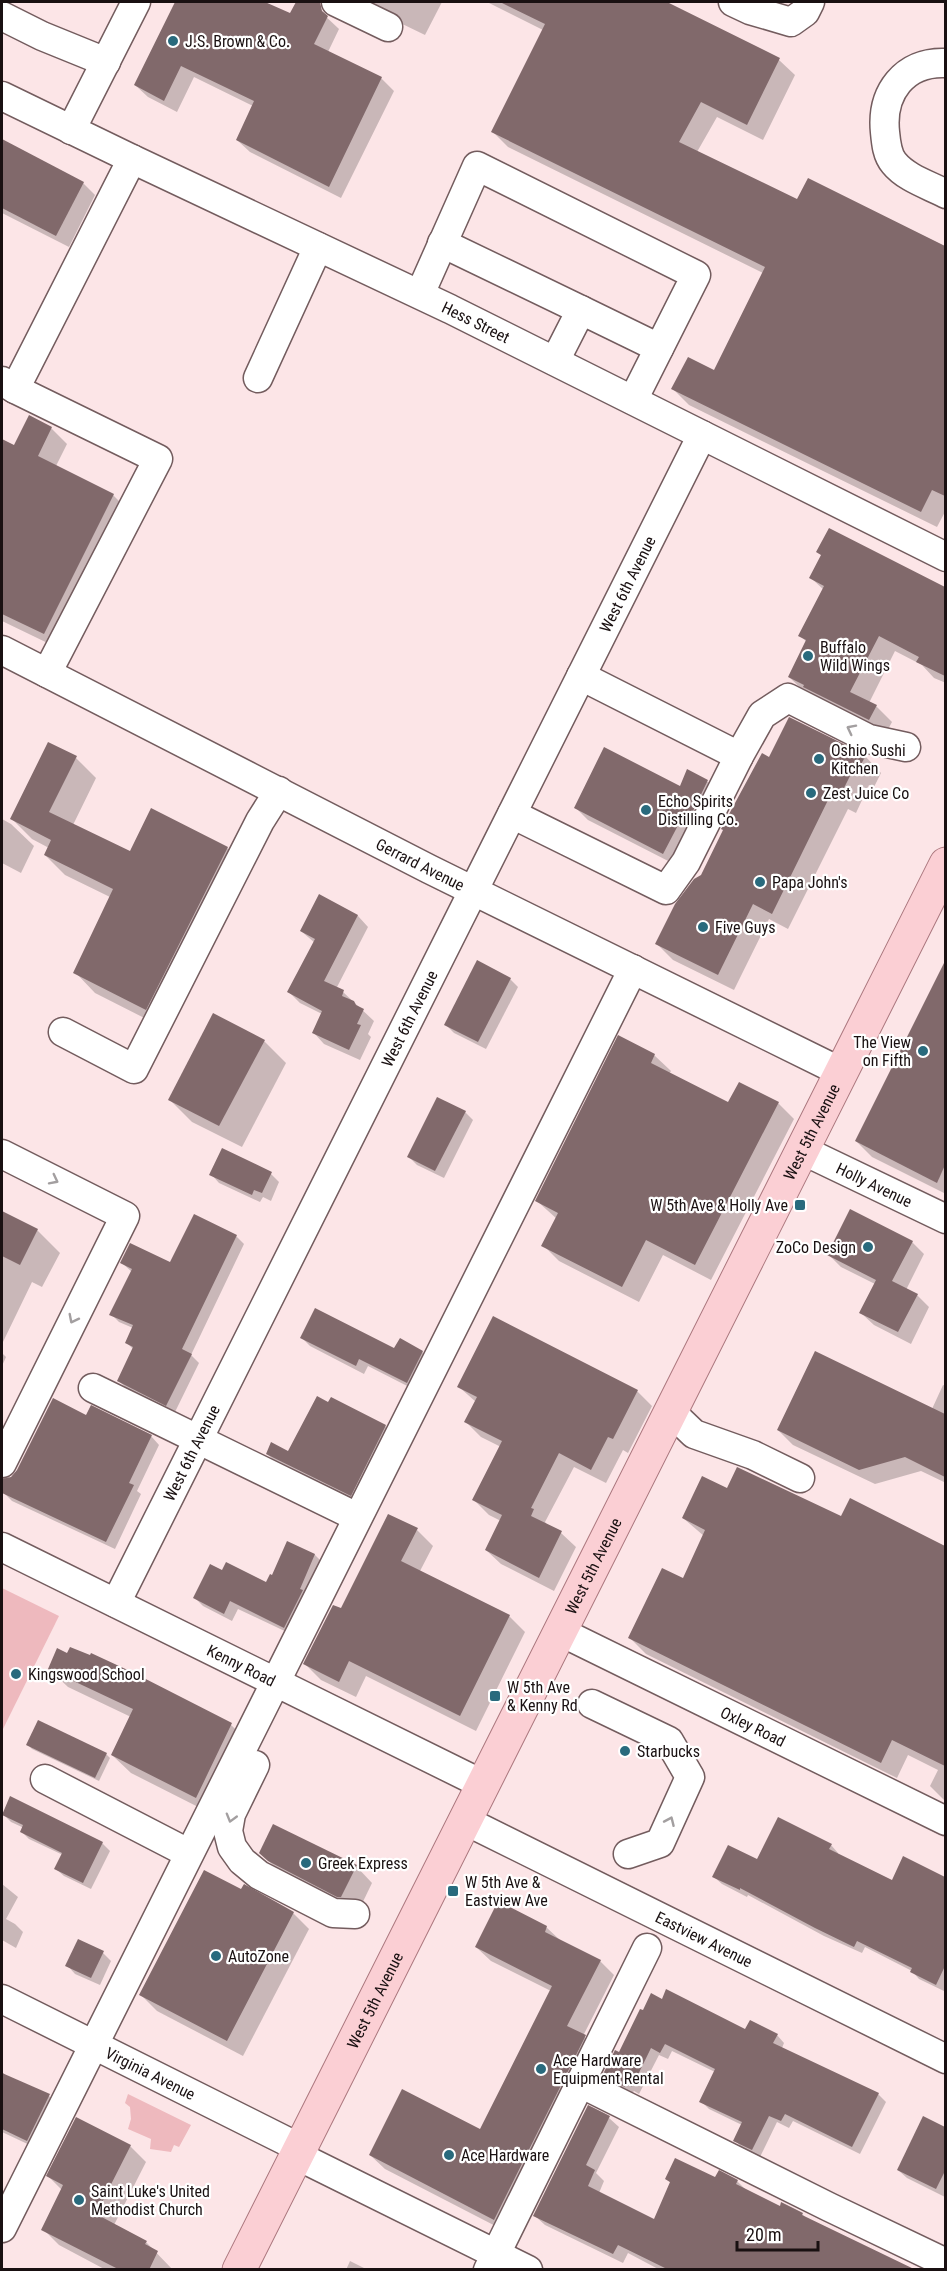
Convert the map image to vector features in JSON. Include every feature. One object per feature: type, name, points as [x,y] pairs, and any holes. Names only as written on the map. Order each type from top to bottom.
[{"type":"main road","name":"West 5th Avenue","points":[[239,2270],[519,1708],[561,1632],[945,864]]},
{"type":"street","points":[[71,130],[136,2]]},
{"type":"street","points":[[336,2],[388,27]]},
{"type":"street","points":[[733,2],[750,10],[791,22],[804,12],[810,2]]},
{"type":"street","points":[[2,16],[42,36],[106,62]]},
{"type":"street","points":[[945,63],[923,66],[896,82],[887,100],[884,125],[888,153],[892,161],[899,168],[945,194]]},
{"type":"street","name":"Hess Street","points":[[2,96],[420,294],[945,557]]},
{"type":"street","points":[[47,673],[158,459],[8,385],[132,159]]},
{"type":"street","points":[[420,294],[477,166],[696,275],[633,400]]},
{"type":"street","points":[[442,243],[659,348]]},
{"type":"street","points":[[258,378],[318,246]]},
{"type":"street","points":[[555,361],[581,310]]},
{"type":"street","name":"West 6th Avenue","points":[[116,1603],[702,435]]},
{"type":"street","name":"Gerrard Avenue","points":[[2,650],[473,891],[841,1072]]},
{"type":"street","points":[[581,676],[739,756]]},
{"type":"street","points":[[512,814],[666,890],[686,862],[762,715],[788,698],[869,739],[906,747]]},
{"type":"street","points":[[63,1032],[134,1069],[260,821],[279,791]]},
{"type":"street","points":[[2,2228],[92,2044],[633,969]]},
{"type":"street","name":"Holly Avenue","points":[[802,1150],[945,1219]]},
{"type":"street","points":[[2,1154],[125,1216],[2,1463]]},
{"type":"street","points":[[93,1388],[357,1517]]},
{"type":"street","points":[[671,1412],[694,1434],[753,1455],[800,1478]]},
{"type":"street","name":"Kenny Road","points":[[2,1547],[482,1784]]},
{"type":"street","name":"Oxley Road","points":[[561,1632],[945,1821]]},
{"type":"street","points":[[592,1704],[669,1741],[690,1777],[660,1843],[628,1854]]},
{"type":"street","points":[[255,1765],[231,1814],[228,1831],[232,1847],[242,1861],[259,1875],[333,1913],[355,1914]]},
{"type":"street","points":[[45,1779],[188,1853]]},
{"type":"street","name":"Eastview Avenue","points":[[464,1820],[945,2059]]},
{"type":"street","points":[[492,2262],[647,1948]]},
{"type":"street","name":"Virginia Avenue","points":[[2,1999],[298,2152],[492,2262],[528,2270]]},
{"type":"street","points":[[580,2083],[945,2263]]},
{"type":"shaded area","name":"Kingswood School","points":[[2,1588],[59,1616],[2,1731]]},
{"type":"shaded area","points":[[128,2094],[191,2125],[179,2147],[174,2145],[171,2152],[150,2149],[151,2139],[128,2129],[131,2119],[130,2107],[125,2103]]},
{"type":"building","points":[[175,2],[265,2],[290,13],[296,2],[320,2],[322,11],[328,16],[314,44],[382,77],[329,187],[236,140],[254,101],[181,66],[164,101],[134,85]]},
{"type":"building","points":[[500,2],[667,2],[780,58],[747,125],[701,102],[679,142],[797,199],[808,178],[945,246],[945,496],[932,490],[921,512],[671,389],[688,357],[714,370],[765,267],[491,132],[545,24]]},
{"type":"building","points":[[2,139],[84,182],[56,236],[2,208]]},
{"type":"building","points":[[29,415],[52,427],[38,456],[114,494],[44,634],[2,614],[2,439],[14,445]]},
{"type":"building","points":[[829,528],[945,587],[945,676],[916,662],[919,657],[879,636],[850,692],[877,705],[869,720],[788,677],[806,640],[798,636],[824,586],[809,578],[821,555],[816,552]]},
{"type":"building","points":[[789,717],[866,755],[857,772],[853,770],[839,798],[831,794],[772,914],[753,904],[718,975],[655,944],[675,904],[694,879],[701,875],[723,830],[721,829],[762,753],[769,757]]},
{"type":"building","points":[[48,742],[77,756],[49,812],[130,851],[151,808],[228,847],[146,1010],[73,973],[113,889],[44,855],[51,840],[10,819]]},
{"type":"building","points":[[604,747],[680,786],[687,769],[708,780],[691,815],[685,812],[663,854],[574,808]]},
{"type":"building","points":[[319,894],[358,915],[324,981],[344,990],[342,996],[354,1001],[356,1005],[364,1009],[357,1024],[361,1025],[349,1050],[312,1033],[322,1011],[287,992],[315,939],[300,931]]},
{"type":"building","points":[[477,960],[511,978],[478,1042],[444,1025]]},
{"type":"building","name":"The View on Fifth","points":[[945,961],[945,1165],[937,1183],[855,1141]]},
{"type":"building","points":[[213,1013],[265,1040],[219,1126],[168,1100]]},
{"type":"building","points":[[618,1035],[655,1054],[651,1063],[728,1102],[739,1082],[779,1102],[695,1265],[646,1240],[622,1287],[541,1246],[558,1213],[535,1201]]},
{"type":"building","points":[[437,1097],[466,1111],[435,1171],[407,1157]]},
{"type":"building","points":[[222,1148],[272,1172],[262,1193],[254,1190],[252,1195],[209,1175]]},
{"type":"building","points":[[850,1209],[913,1241],[892,1281],[918,1294],[898,1332],[859,1313],[876,1280],[827,1255]]},
{"type":"building","points":[[2,1211],[38,1229],[20,1265],[2,1256]]},
{"type":"building","points":[[194,1214],[237,1235],[182,1349],[192,1354],[166,1406],[117,1381],[133,1347],[125,1343],[133,1325],[109,1315],[132,1269],[120,1263],[130,1243],[170,1262]]},
{"type":"building","points":[[315,1308],[394,1348],[400,1338],[423,1351],[407,1383],[359,1359],[356,1366],[300,1338]]},
{"type":"building","points":[[493,1316],[638,1390],[613,1439],[608,1437],[591,1470],[559,1453],[531,1508],[534,1509],[531,1516],[562,1531],[539,1578],[485,1550],[502,1515],[472,1500],[502,1441],[464,1422],[477,1397],[457,1387]]},
{"type":"building","points":[[815,1351],[945,1414],[945,1477],[905,1457],[859,1470],[777,1430]]},
{"type":"building","points":[[317,1396],[328,1402],[331,1397],[386,1425],[351,1496],[266,1454],[271,1442],[288,1451]]},
{"type":"building","points":[[53,1398],[86,1415],[91,1405],[152,1435],[129,1483],[134,1485],[106,1542],[2,1493],[2,1479],[11,1477],[17,1470]]},
{"type":"building","points":[[737,1467],[841,1516],[850,1498],[945,1546],[945,1766],[892,1740],[881,1763],[628,1638],[662,1568],[683,1578],[705,1530],[682,1518],[702,1476],[727,1488]]},
{"type":"building","points":[[388,1514],[418,1528],[401,1561],[510,1615],[460,1716],[349,1661],[339,1682],[303,1664],[333,1605],[341,1608]]},
{"type":"building","points":[[287,1541],[315,1554],[300,1589],[303,1590],[284,1628],[230,1601],[224,1614],[193,1598],[210,1564],[222,1570],[226,1562],[266,1582],[270,1574],[272,1575]]},
{"type":"building","points":[[70,1647],[90,1655],[91,1653],[132,1672],[232,1723],[196,1798],[111,1755],[133,1709],[48,1669],[57,1648],[67,1653]]},
{"type":"building","points":[[38,1720],[107,1753],[95,1778],[26,1745]]},
{"type":"building","points":[[10,1796],[103,1842],[83,1883],[54,1869],[62,1853],[20,1832],[23,1825],[2,1815]]},
{"type":"building","points":[[778,1817],[832,1844],[829,1849],[892,1880],[903,1856],[945,1877],[945,1966],[936,1985],[910,1972],[912,1968],[857,1941],[854,1947],[740,1888],[740,1890],[712,1877],[728,1845],[757,1859]]},
{"type":"building","name":"Greek Express","points":[[273,1824],[357,1865],[341,1897],[268,1861],[259,1853]]},
{"type":"building","name":"AutoZone","points":[[204,1870],[241,1889],[244,1884],[294,1912],[227,2041],[139,1995]]},
{"type":"building","points":[[498,1901],[547,1926],[545,1932],[601,1960],[567,2026],[586,2035],[494,2220],[369,2155],[402,2089],[480,2129],[552,1986],[475,1947]]},
{"type":"building","points":[[78,1939],[104,1951],[91,1978],[65,1966]]},
{"type":"building","points":[[666,1989],[745,2029],[750,2020],[778,2034],[773,2043],[879,2093],[852,2147],[785,2114],[781,2121],[769,2116],[752,2150],[733,2141],[742,2122],[699,2102],[715,2069],[665,2044],[660,2053],[651,2048],[632,2087],[626,2084],[625,2087],[602,2076],[615,2050],[619,2052],[640,2009],[643,2010],[651,1993],[662,1999]]},
{"type":"building","points":[[2,2073],[50,2094],[27,2141],[2,2129]]},
{"type":"building","points":[[588,2105],[610,2116],[586,2165],[595,2170],[588,2186],[654,2219],[670,2182],[665,2179],[675,2158],[715,2177],[719,2170],[738,2180],[736,2184],[780,2206],[781,2202],[803,2213],[802,2215],[916,2270],[669,2270],[618,2245],[613,2254],[533,2216]]},
{"type":"building","points":[[923,2116],[945,2127],[945,2171],[936,2189],[897,2170]]},
{"type":"building","name":"Saint Luke's United Methodist Church","points":[[76,2117],[131,2145],[96,2214],[147,2241],[145,2244],[158,2251],[149,2270],[120,2270],[41,2230],[63,2185],[46,2176]]},
{"type":"place","name":"J.S. Brown & Co.","points":[[173,41]]},
{"type":"place","name":"Buffalo Wild Wings","points":[[808,656]]},
{"type":"place","name":"Oshio Sushi Kitchen","points":[[819,759]]},
{"type":"place","name":"Zest Juice Co","points":[[811,793]]},
{"type":"place","name":"Echo Spirits Distilling Co.","points":[[646,810]]},
{"type":"place","name":"Papa John's","points":[[760,882]]},
{"type":"place","name":"Five Guys","points":[[703,927]]},
{"type":"place","name":"The View on Fifth","points":[[923,1051]]},
{"type":"place","name":"W 5th Ave & Holly Ave","points":[[800,1205]]},
{"type":"place","name":"ZoCo Design","points":[[868,1247]]},
{"type":"place","name":"Kingswood School","points":[[16,1674]]},
{"type":"place","name":"W 5th Ave & Kenny Rd","points":[[495,1696]]},
{"type":"place","name":"Starbucks","points":[[625,1751]]},
{"type":"place","name":"Greek Express","points":[[306,1863]]},
{"type":"place","name":"W 5th Ave & Eastview Ave","points":[[453,1891]]},
{"type":"place","name":"AutoZone","points":[[216,1956]]},
{"type":"place","name":"Ace Hardware Equipment Rental","points":[[541,2069]]},
{"type":"place","name":"Ace Hardware","points":[[449,2155]]},
{"type":"place","name":"Saint Luke's United Methodist Church","points":[[79,2200]]}]
